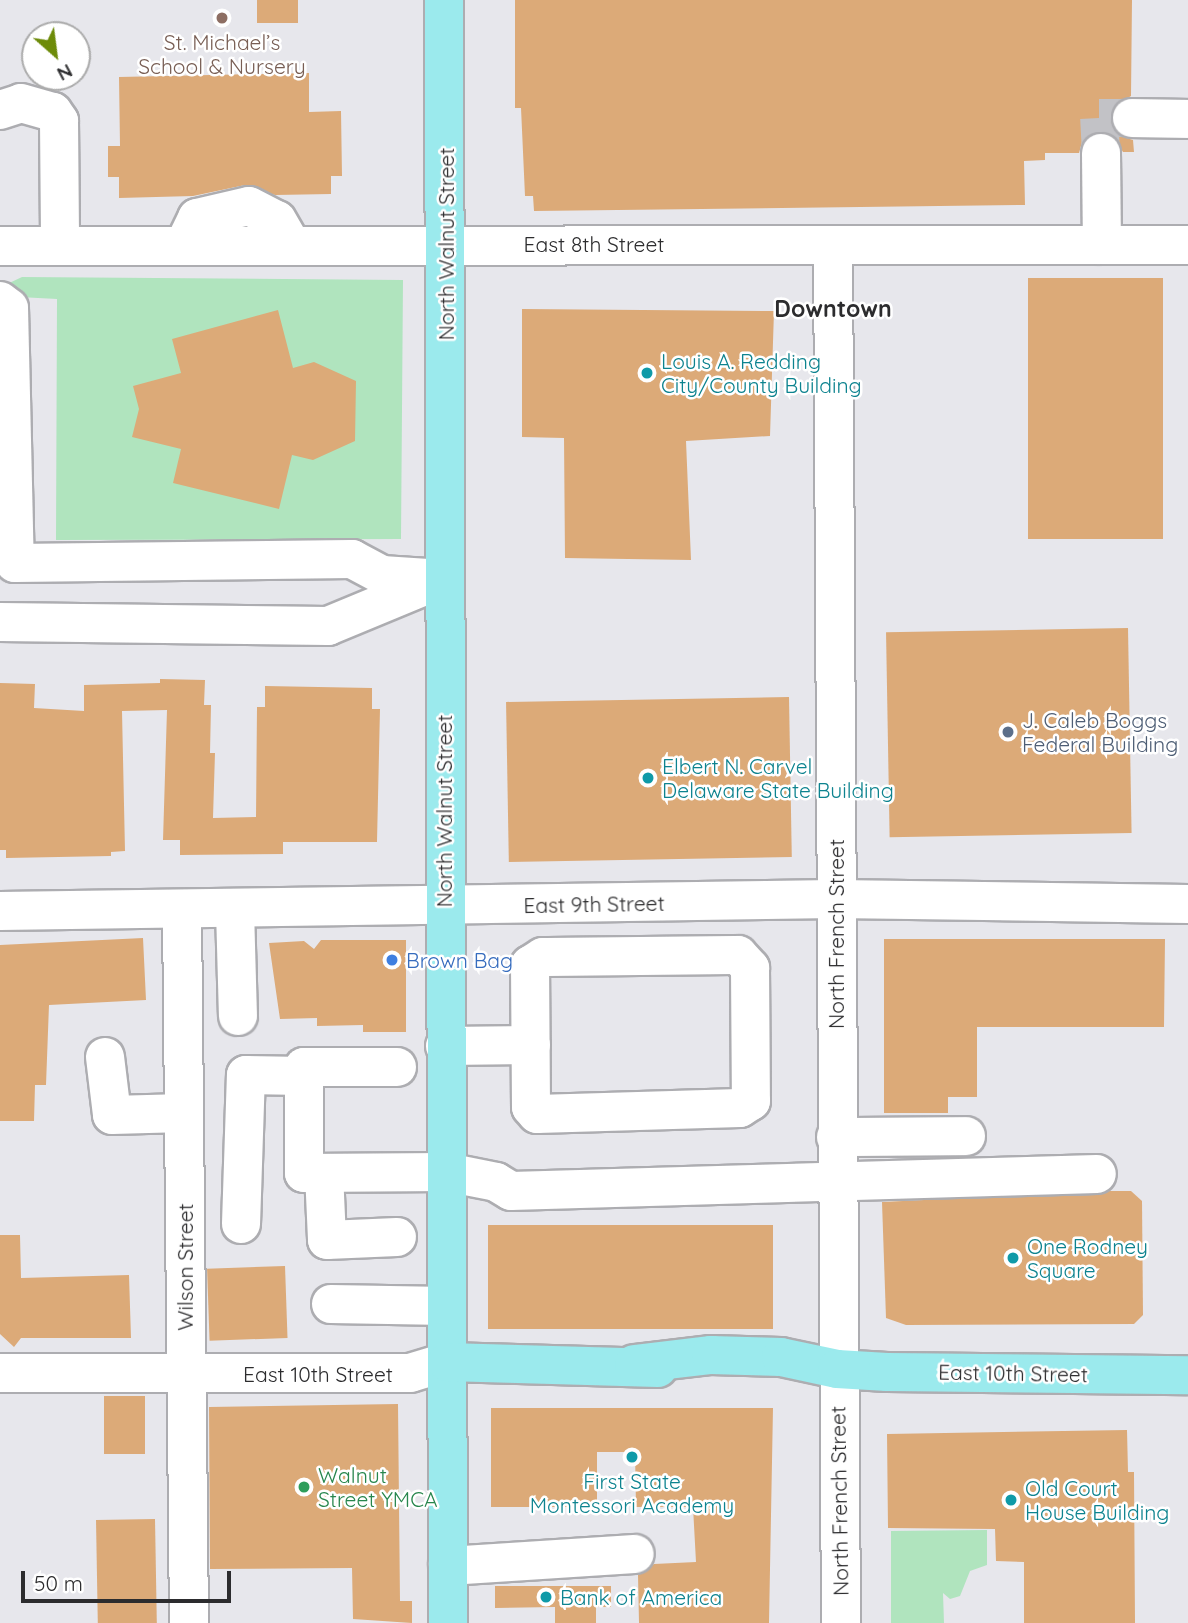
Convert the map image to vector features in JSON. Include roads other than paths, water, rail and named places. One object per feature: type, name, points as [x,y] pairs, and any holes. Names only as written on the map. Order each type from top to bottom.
[{"type":"main road","name":"North Walnut Street","points":[[444,0],[446,244],[443,579],[448,1623]]},
{"type":"main road","name":"East 10th Street","points":[[447,1362],[634,1364],[785,1380],[837,1369],[1188,1376]]},
{"type":"street","points":[[0,110],[22,103],[53,112],[59,121],[60,245]]},
{"type":"street","points":[[1132,118],[1188,119]]},
{"type":"street","points":[[1101,153],[1102,245]]},
{"type":"street","name":"North French Street","points":[[833,245],[837,1369],[841,1623]]},
{"type":"street","name":"East 8th Street","points":[[0,246],[1188,245]]},
{"type":"street","points":[[0,301],[9,308],[15,563],[352,559],[382,575],[443,579]]},
{"type":"street","points":[[0,622],[328,626],[443,579]]},
{"type":"street","name":"East 9th Street","points":[[0,911],[235,910],[835,899],[1188,904]]},
{"type":"street","name":"Wilson Street","points":[[182,910],[189,1623]]},
{"type":"street","points":[[235,910],[238,1016]]},
{"type":"street","points":[[738,955],[750,968],[751,1101],[740,1108],[537,1114],[531,1107],[531,1034],[530,965],[543,957],[738,955]]},
{"type":"street","points":[[445,1035],[531,1034]]},
{"type":"street","points":[[105,1057],[113,1115],[184,1113]]},
{"type":"street","points":[[397,1067],[304,1067],[304,1173],[446,1172],[495,1182],[511,1191],[1097,1174]]},
{"type":"street","points":[[241,1224],[246,1075],[304,1076]]},
{"type":"street","points":[[836,1137],[966,1136]]},
{"type":"street","points":[[324,1173],[327,1240],[397,1237]]},
{"type":"street","points":[[331,1304],[447,1306]]},
{"type":"street","name":"East 10th Street","points":[[0,1373],[410,1373],[447,1362]]},
{"type":"street","points":[[448,1566],[635,1554]]},
{"type":"tunnel","points":[[1101,153],[1099,118],[1132,118]]},
{"type":"place","name":"St. Michael’s School & Nursery","points":[[222,18]]},
{"type":"place","name":"Louis A. Redding City/County Building","points":[[647,373]]},
{"type":"place","name":"J. Caleb Boggs Federal Building","points":[[1008,732]]},
{"type":"place","name":"Elbert N. Carvel Delaware State Building","points":[[648,778]]},
{"type":"place","name":"Brown Bag","points":[[392,960]]},
{"type":"place","name":"One Rodney Square","points":[[1013,1258]]},
{"type":"place","name":"First State Montessori Academy","points":[[632,1457]]},
{"type":"place","name":"Walnut Street YMCA","points":[[304,1487]]},
{"type":"place","name":"Old Court House Building","points":[[1011,1500]]},
{"type":"place","name":"Bank of America","points":[[546,1597]]},
{"type":"district","name":"Downtown","points":[[833,309]]}]
